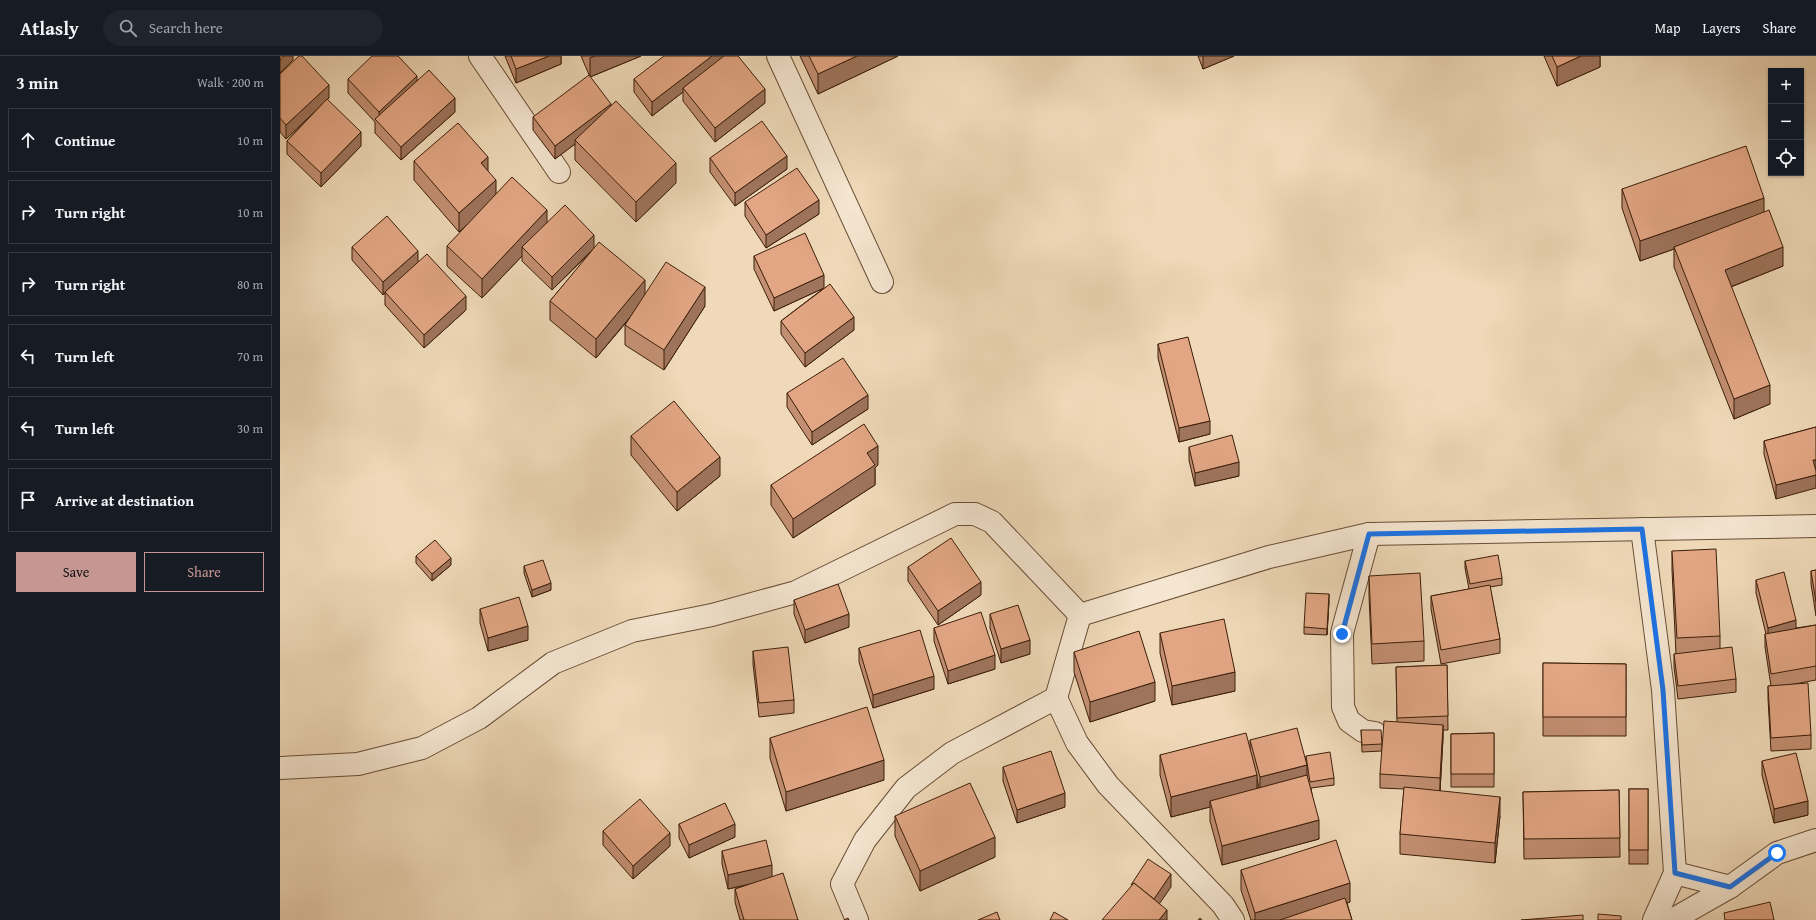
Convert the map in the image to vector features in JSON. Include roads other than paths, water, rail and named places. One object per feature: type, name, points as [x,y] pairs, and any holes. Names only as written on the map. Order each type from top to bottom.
[{"type":"street","points":[[480,56],[559,172]]},
{"type":"street","points":[[778,56],[882,282]]},
{"type":"street","points":[[280,768],[358,764],[422,748],[479,718],[553,663],[632,630],[712,615],[796,592],[955,514],[975,514],[992,522],[1080,615]]},
{"type":"street","points":[[1080,615],[1268,557],[1369,534],[1816,526]]},
{"type":"street","points":[[1642,529],[1663,690],[1675,873],[1654,920]]},
{"type":"street","points":[[1369,534],[1342,634],[1343,707],[1349,721],[1363,731],[1375,733]]},
{"type":"street","points":[[1080,615],[1056,698],[1077,743],[1108,785],[1223,905],[1233,920]]},
{"type":"street","points":[[857,920],[842,884],[865,840],[906,788],[952,753],[1056,698]]},
{"type":"street","points":[[1672,920],[1730,887],[1777,853],[1816,840]]},
{"type":"street","points":[[1675,873],[1730,887]]}]
